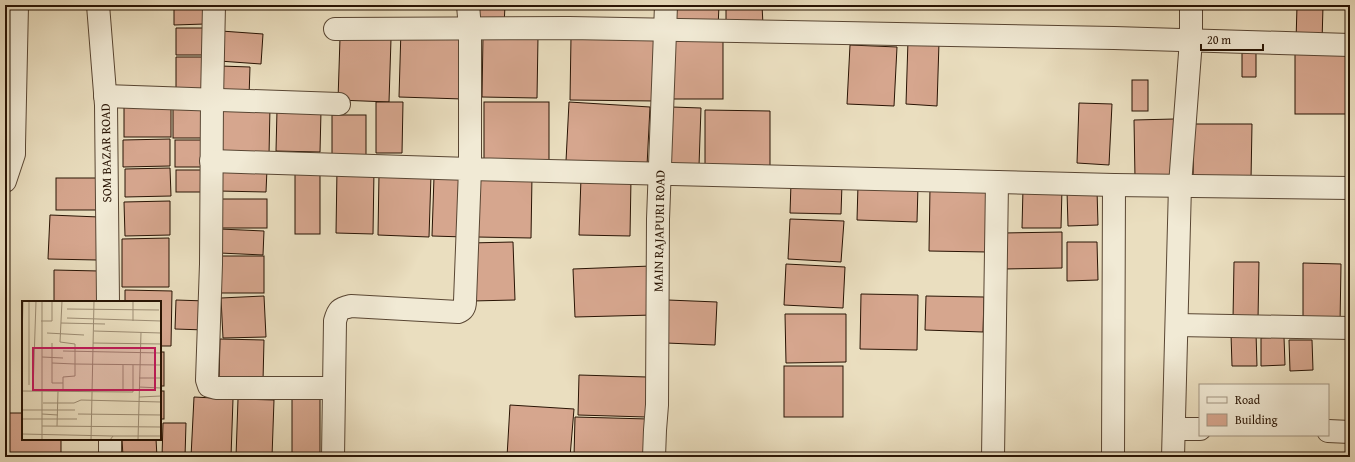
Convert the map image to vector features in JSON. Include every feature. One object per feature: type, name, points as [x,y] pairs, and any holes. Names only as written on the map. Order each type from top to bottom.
[{"type":"street","points":[[5,181],[14,154],[17,5]]},
{"type":"street","name":"SOM BAZAR ROAD","points":[[98,5],[105,96],[108,301]]},
{"type":"street","points":[[214,5],[207,380],[209,386],[216,388],[334,388]]},
{"type":"street","points":[[333,457],[335,321],[337,313],[341,308],[351,306],[458,312],[465,307],[470,169],[470,29],[468,5]]},
{"type":"street","name":"MAIN RAJAPURI ROAD","points":[[654,457],[657,405],[658,219],[666,5]]},
{"type":"street","points":[[1173,457],[1180,185],[1191,40],[1191,5]]},
{"type":"street","points":[[335,29],[570,28],[1191,40],[1350,45]]},
{"type":"street","points":[[105,96],[339,104]]},
{"type":"street","points":[[211,161],[1114,185],[1350,188]]},
{"type":"street","points":[[993,457],[997,182]]},
{"type":"street","points":[[1113,457],[1114,185]]},
{"type":"street","points":[[1177,325],[1350,328]]},
{"type":"street","points":[[1174,429],[1199,429]]},
{"type":"street","points":[[1329,431],[1350,432]]},
{"type":"street","points":[[110,440],[110,457]]},
{"type":"building","points":[[174,5],[204,5],[205,24],[174,25]]},
{"type":"building","points":[[473,5],[505,5],[504,27],[473,25]]},
{"type":"building","points":[[675,5],[719,5],[718,28],[674,26]]},
{"type":"building","points":[[726,5],[762,5],[763,25],[726,26]]},
{"type":"building","points":[[1297,6],[1323,6],[1322,42],[1296,41]]},
{"type":"building","points":[[176,28],[207,28],[206,55],[176,55]]},
{"type":"building","points":[[401,29],[464,31],[463,99],[399,97]]},
{"type":"building","points":[[221,31],[263,34],[261,64],[219,61]]},
{"type":"building","points":[[483,36],[538,37],[537,98],[482,97]]},
{"type":"building","points":[[571,37],[656,38],[655,101],[570,100]]},
{"type":"building","points":[[340,38],[391,39],[389,102],[338,100]]},
{"type":"building","points":[[908,40],[939,42],[937,106],[906,104]]},
{"type":"building","points":[[672,41],[723,41],[723,99],[672,99]]},
{"type":"building","points":[[850,45],[897,47],[894,106],[847,104]]},
{"type":"building","points":[[1256,52],[1256,77],[1242,77],[1242,53]]},
{"type":"building","points":[[1295,53],[1350,53],[1350,114],[1295,114]]},
{"type":"building","points":[[176,57],[208,57],[209,90],[176,90]]},
{"type":"building","points":[[220,66],[250,67],[249,97],[219,96]]},
{"type":"building","points":[[1132,80],[1148,80],[1148,111],[1132,111]]},
{"type":"building","points":[[376,102],[403,102],[402,153],[376,153]]},
{"type":"building","points":[[484,102],[549,102],[549,164],[484,164]]},
{"type":"building","points":[[569,102],[650,107],[647,166],[566,161]]},
{"type":"building","points":[[1079,103],[1112,104],[1109,165],[1077,163]]},
{"type":"building","points":[[124,106],[171,106],[171,137],[124,137]]},
{"type":"building","points":[[221,106],[270,107],[269,155],[220,154]]},
{"type":"building","points":[[672,107],[701,108],[699,166],[670,165]]},
{"type":"building","points":[[173,108],[204,108],[204,138],[173,138]]},
{"type":"building","points":[[277,110],[321,111],[320,152],[276,151]]},
{"type":"building","points":[[705,110],[770,111],[770,168],[705,168]]},
{"type":"building","points":[[332,115],[366,115],[366,159],[332,159]]},
{"type":"building","points":[[1174,119],[1176,177],[1135,178],[1134,120]]},
{"type":"building","points":[[1194,124],[1252,124],[1251,180],[1193,179]]},
{"type":"building","points":[[170,139],[170,166],[123,167],[123,140]]},
{"type":"building","points":[[175,140],[204,140],[204,167],[175,167]]},
{"type":"building","points":[[295,167],[320,167],[320,234],[295,234]]},
{"type":"building","points":[[170,168],[171,196],[125,197],[125,169]]},
{"type":"building","points":[[218,168],[267,169],[266,192],[218,191]]},
{"type":"building","points":[[337,169],[374,170],[373,234],[336,233]]},
{"type":"building","points":[[176,170],[207,170],[207,192],[176,192]]},
{"type":"building","points":[[379,174],[431,175],[429,237],[378,235]]},
{"type":"building","points":[[477,175],[532,176],[531,238],[477,237]]},
{"type":"building","points":[[434,177],[467,177],[465,237],[432,236]]},
{"type":"building","points":[[56,178],[97,178],[97,210],[56,210]]},
{"type":"building","points":[[581,178],[631,179],[630,236],[579,235]]},
{"type":"building","points":[[791,183],[842,184],[841,214],[790,213]]},
{"type":"building","points":[[858,185],[918,186],[917,222],[857,220]]},
{"type":"building","points":[[930,187],[988,188],[987,252],[929,251]]},
{"type":"building","points":[[1023,188],[1062,188],[1061,228],[1022,228]]},
{"type":"building","points":[[1097,190],[1098,225],[1068,226],[1067,191]]},
{"type":"building","points":[[220,199],[267,199],[267,228],[220,228]]},
{"type":"building","points":[[170,201],[170,235],[125,236],[124,202]]},
{"type":"building","points":[[50,215],[99,217],[97,260],[48,259]]},
{"type":"building","points":[[790,219],[844,221],[841,262],[788,259]]},
{"type":"building","points":[[220,229],[264,231],[263,255],[220,253]]},
{"type":"building","points":[[1062,232],[1062,268],[1003,269],[1003,233]]},
{"type":"building","points":[[169,238],[169,287],[122,287],[122,239]]},
{"type":"building","points":[[513,242],[515,300],[472,301],[470,243]]},
{"type":"building","points":[[1067,242],[1097,242],[1098,280],[1067,281]]},
{"type":"building","points":[[220,256],[264,256],[264,293],[220,293]]},
{"type":"building","points":[[1234,262],[1259,262],[1258,320],[1233,319]]},
{"type":"building","points":[[1303,263],[1341,264],[1340,325],[1303,324]]},
{"type":"building","points":[[786,264],[845,267],[843,308],[784,305]]},
{"type":"building","points":[[651,266],[653,315],[575,317],[573,269]]},
{"type":"building","points":[[54,270],[99,271],[98,301],[54,301]]},
{"type":"building","points":[[125,290],[172,291],[171,346],[161,346],[161,301],[125,301]]},
{"type":"building","points":[[861,294],[918,295],[917,350],[860,349]]},
{"type":"building","points":[[264,296],[266,337],[223,338],[221,298]]},
{"type":"building","points":[[926,296],[984,297],[983,332],[925,330]]},
{"type":"building","points":[[176,300],[206,301],[205,330],[175,329]]},
{"type":"building","points":[[668,300],[717,302],[715,345],[666,343]]},
{"type":"building","points":[[785,314],[846,314],[846,362],[786,363]]},
{"type":"building","points":[[1256,333],[1257,366],[1232,366],[1231,334]]},
{"type":"building","points":[[1284,337],[1285,365],[1261,366],[1261,338]]},
{"type":"building","points":[[220,339],[264,340],[263,381],[219,381]]},
{"type":"building","points":[[1289,340],[1312,340],[1313,370],[1290,371]]},
{"type":"building","points":[[161,352],[164,352],[164,386],[161,386]]},
{"type":"building","points":[[784,366],[843,366],[843,417],[784,417]]},
{"type":"building","points":[[579,375],[647,377],[646,417],[578,415]]},
{"type":"building","points":[[161,391],[164,391],[164,419],[161,419]]},
{"type":"building","points":[[320,396],[320,453],[292,453],[292,397]]},
{"type":"building","points":[[194,397],[233,399],[231,457],[191,457]]},
{"type":"building","points":[[238,399],[274,400],[272,457],[236,457]]},
{"type":"building","points":[[510,405],[574,409],[570,457],[507,457]]},
{"type":"building","points":[[5,413],[22,413],[22,440],[61,440],[61,457],[5,457]]},
{"type":"building","points":[[575,417],[648,419],[647,457],[574,457]]},
{"type":"building","points":[[163,423],[186,423],[185,457],[162,457]]},
{"type":"building","points":[[122,440],[156,440],[157,457],[123,457]]}]
